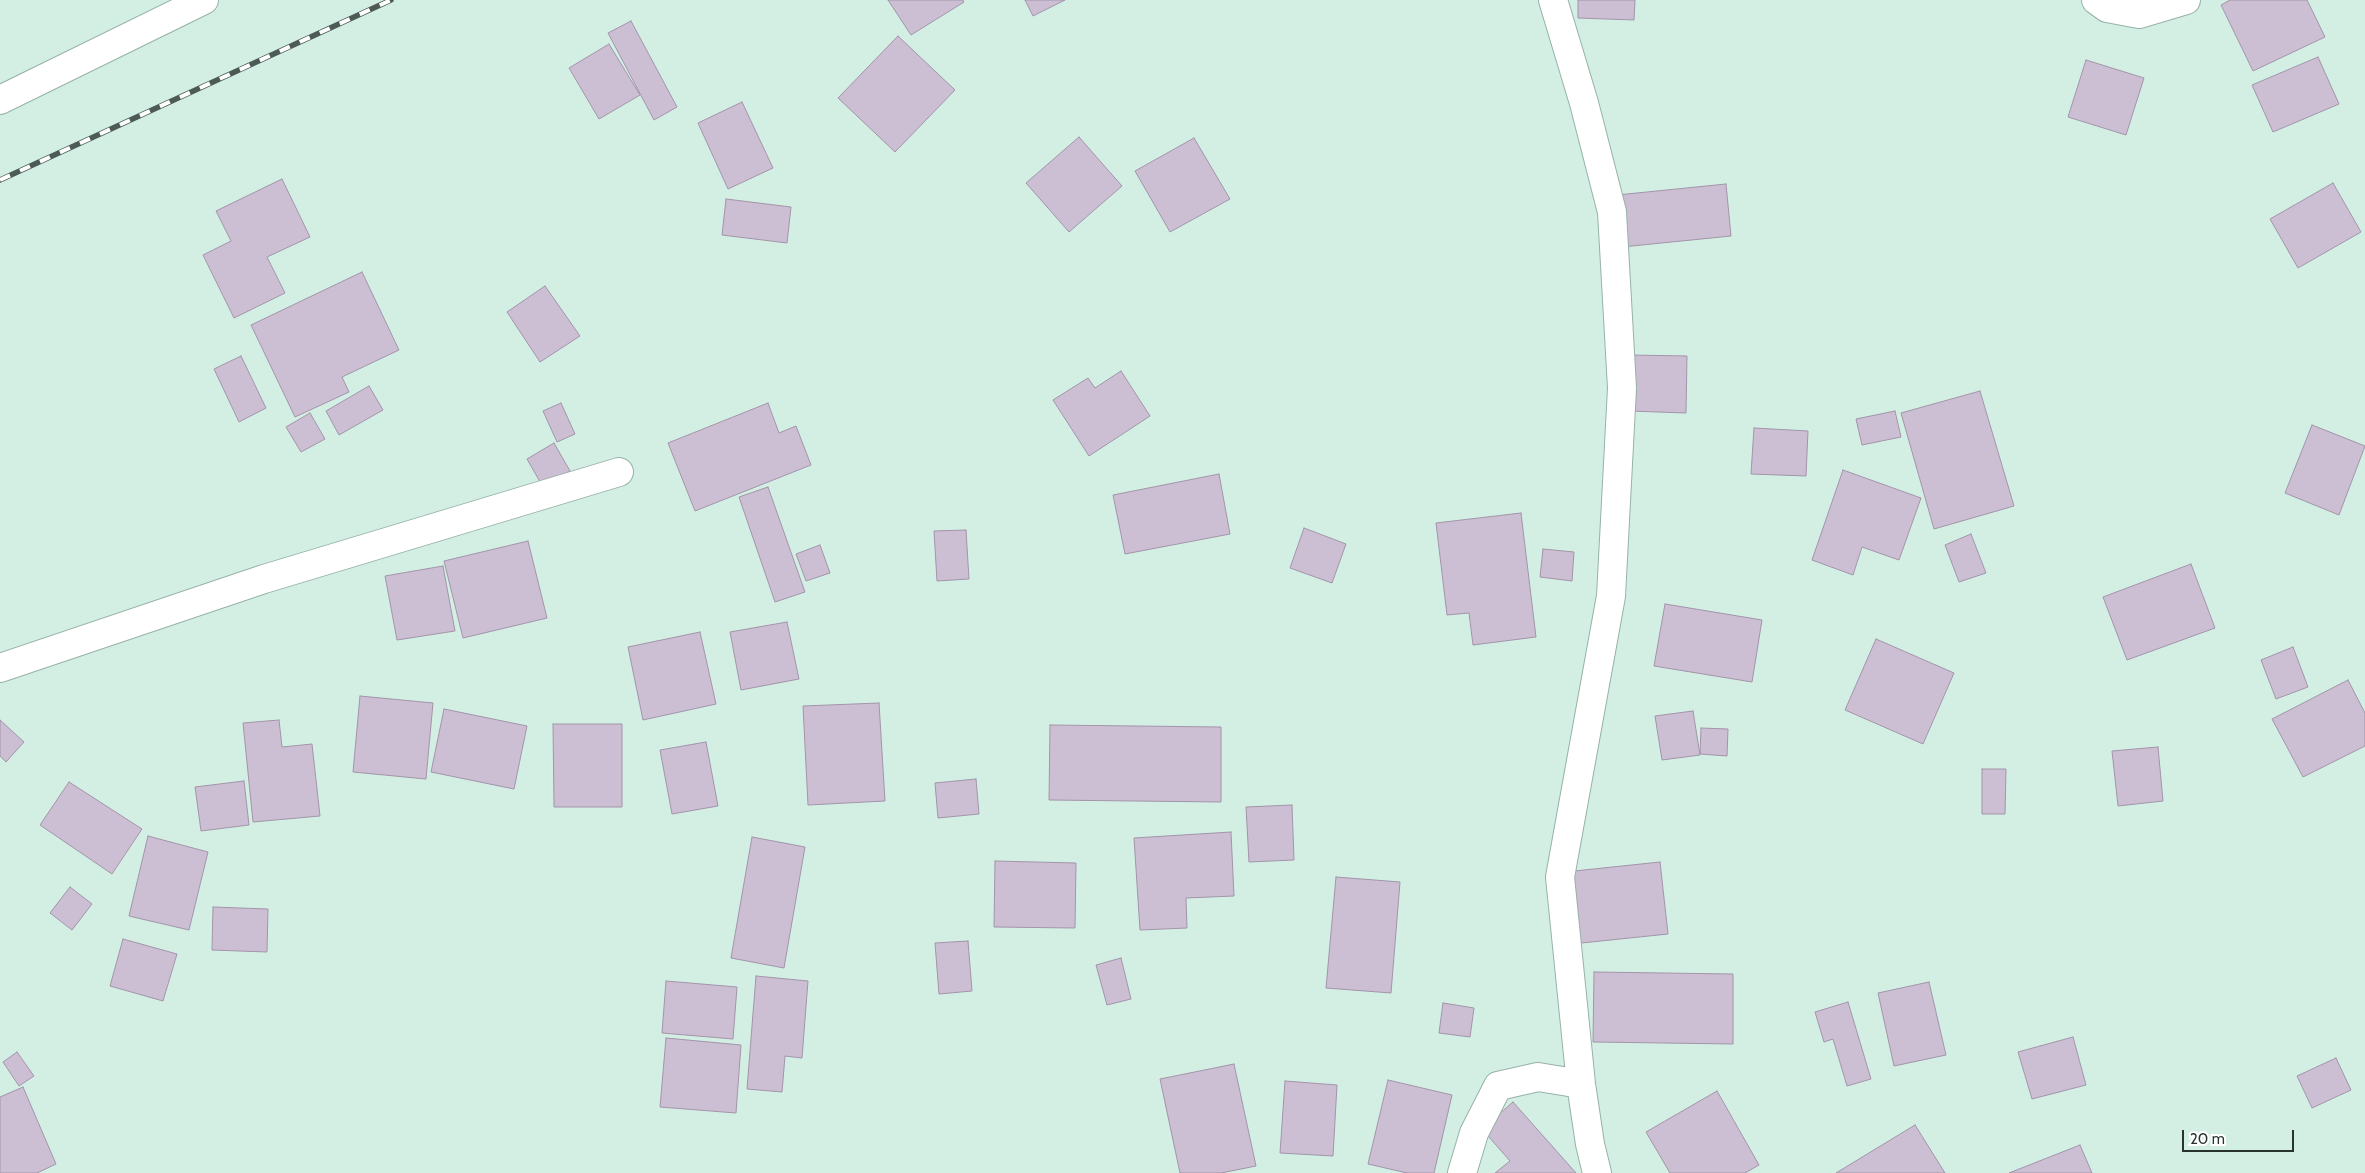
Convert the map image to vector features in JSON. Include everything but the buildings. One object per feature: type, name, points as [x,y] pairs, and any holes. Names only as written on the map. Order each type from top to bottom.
[{"type":"street","points":[[0,100],[204,0]]},
{"type":"street","points":[[1553,0],[1584,103],[1612,212],[1622,388],[1611,596],[1560,877],[1581,1084],[1590,1144],[1597,1173]]},
{"type":"street","points":[[2096,0],[2107,8],[2139,14],[2186,0]]},
{"type":"street","points":[[0,668],[264,579],[619,472]]},
{"type":"street","points":[[1462,1173],[1474,1132],[1498,1086],[1538,1077],[1581,1084]]},
{"type":"railway","points":[[0,180],[391,0]]}]
